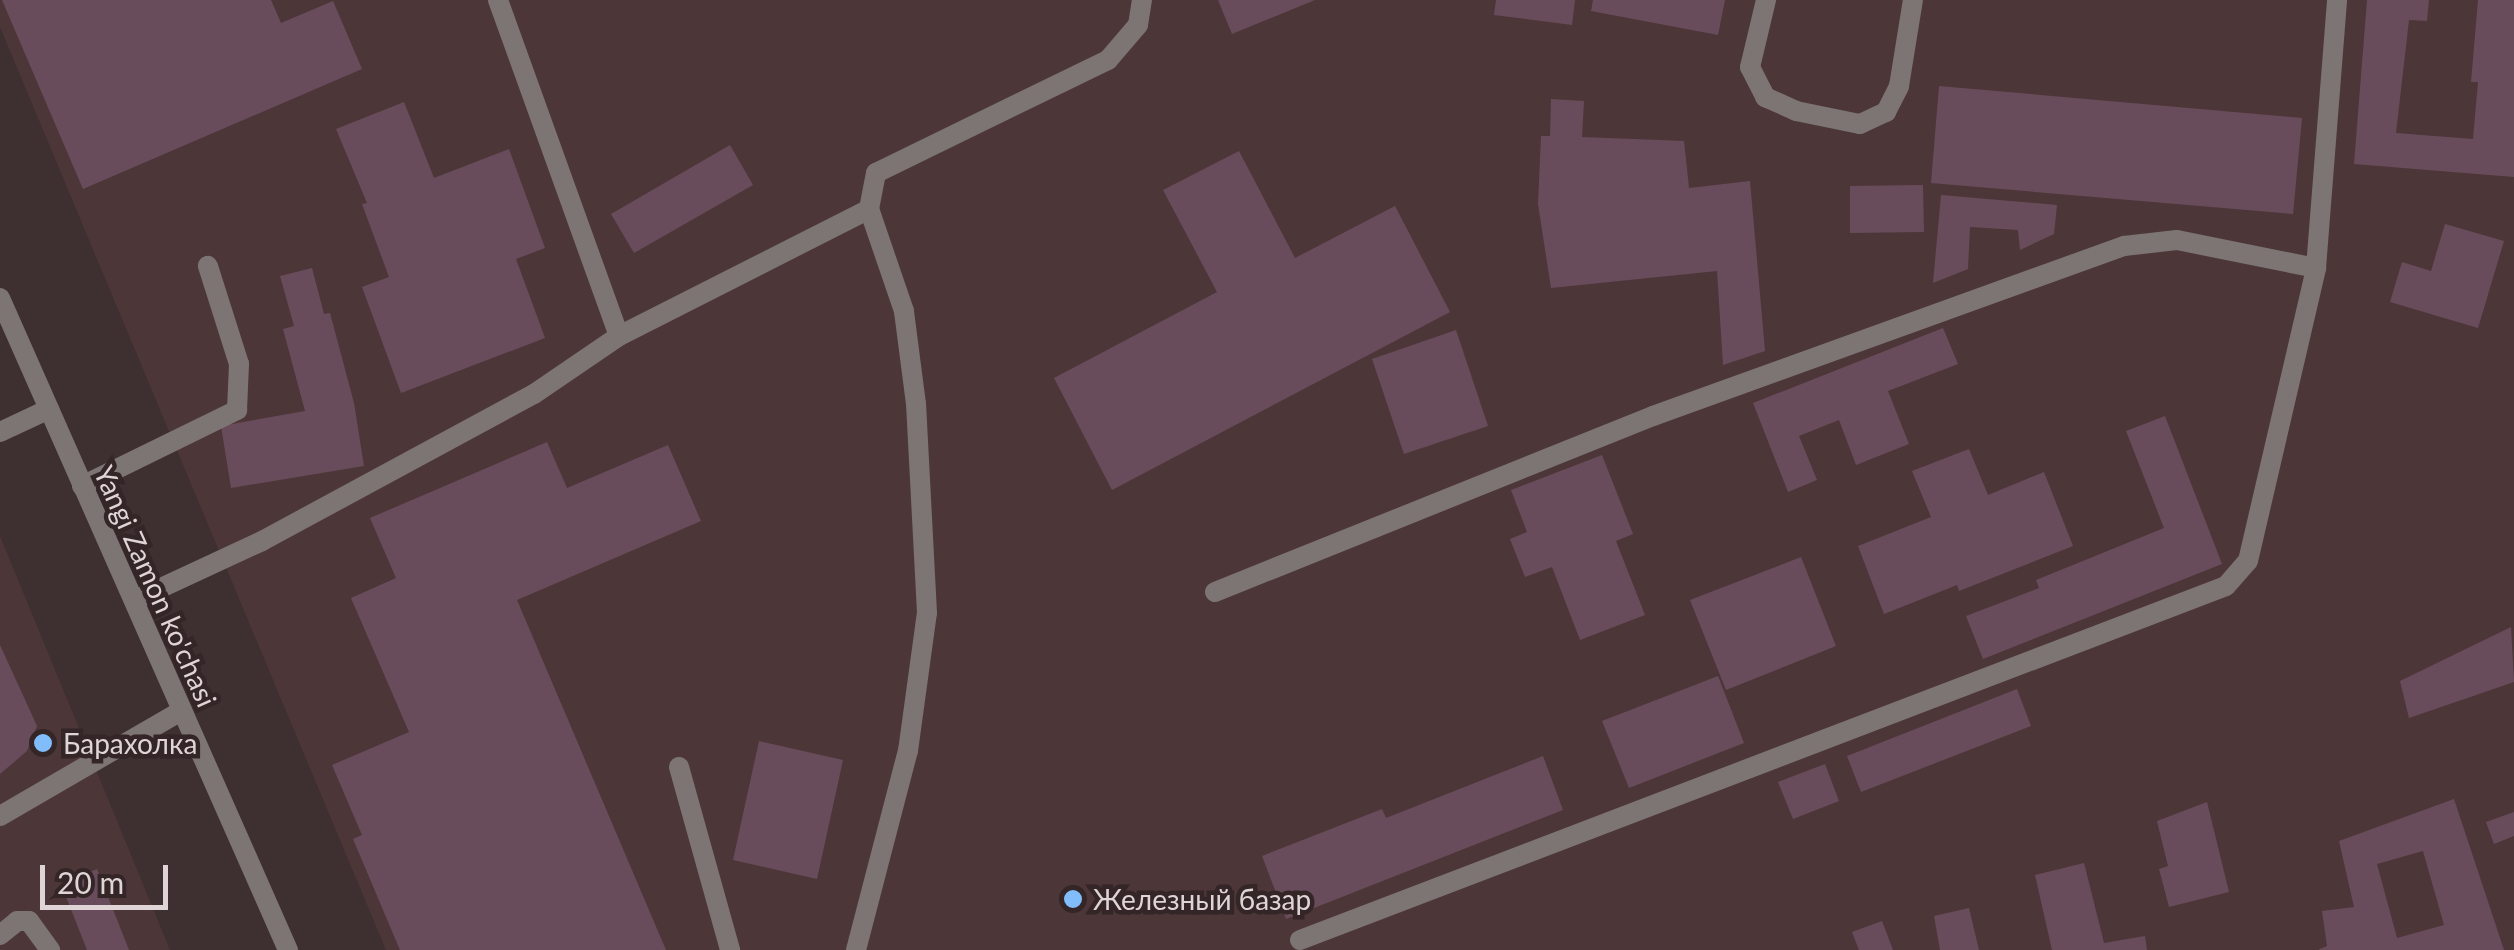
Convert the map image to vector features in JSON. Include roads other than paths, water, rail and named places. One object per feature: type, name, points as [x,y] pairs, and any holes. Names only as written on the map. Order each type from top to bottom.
[{"type":"street","points":[[498,0],[618,336]]},
{"type":"street","points":[[856,950],[908,751],[927,614],[916,404],[904,311],[868,209],[876,173],[1108,60],[1138,26],[1142,0]]},
{"type":"street","points":[[1766,0],[1750,67],[1765,97],[1796,111],[1860,124],[1886,112],[1899,86],[1914,0]]},
{"type":"street","points":[[1300,940],[2226,586],[2248,561],[2316,268],[2337,0]]},
{"type":"street","points":[[135,600],[262,541],[534,394],[618,336],[868,209]]},
{"type":"street","points":[[1215,592],[1653,416],[2124,246],[2177,240],[2316,268]]},
{"type":"street","points":[[82,486],[237,410],[239,364],[208,266]]},
{"type":"street","name":"Yangi Zamon ko'chasi","points":[[0,298],[288,950]]},
{"type":"street","points":[[0,432],[48,409]]},
{"type":"street","points":[[0,816],[182,711]]},
{"type":"street","points":[[679,767],[730,950]]},
{"type":"street","points":[[0,935],[17,922],[29,921],[50,950]]},
{"type":"place","name":"Барахолка","points":[[43,743]]},
{"type":"place","name":"Железный базар","points":[[1073,899]]}]
